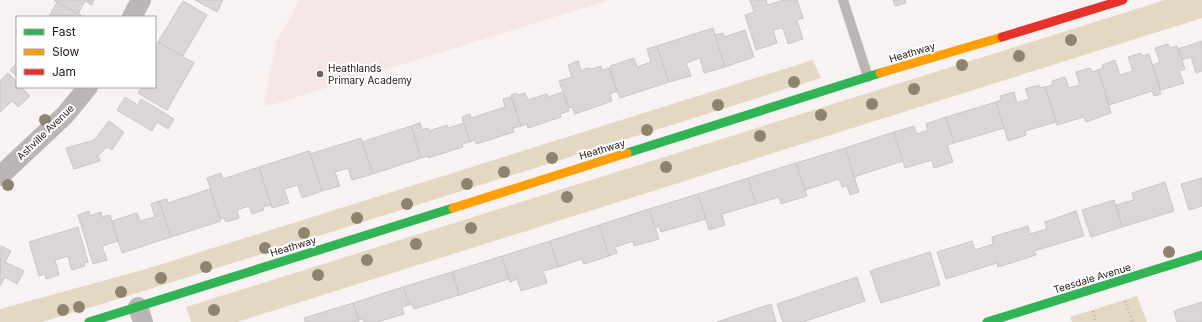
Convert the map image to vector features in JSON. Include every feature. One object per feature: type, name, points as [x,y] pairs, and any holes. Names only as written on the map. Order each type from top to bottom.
[{"type":"street","points":[[133,16],[141,0]]},
{"type":"street","name":"Heathway","points":[[89,322],[141,314],[868,77],[1123,0]]},
{"type":"street","name":"Ashville Avenue","points":[[0,176],[65,115],[87,88]]},
{"type":"street","name":"Teesdale Avenue","points":[[987,322],[1202,255]]},
{"type":"lane","points":[[843,0],[868,77]]},
{"type":"shaded area","name":"Heathlands Primary Academy","points":[[300,0],[610,0],[264,107],[276,42]]},
{"type":"shaded area","points":[[1165,0],[1202,0],[1202,18],[237,322],[191,322],[186,307]]},
{"type":"shaded area","points":[[813,60],[821,78],[96,306],[42,322],[0,322],[0,309],[146,269]]},
{"type":"shaded area","points":[[1137,296],[1147,322],[1072,322],[1070,317]]},
{"type":"building","points":[[54,0],[94,0],[92,5],[85,1],[78,14]]},
{"type":"building","points":[[195,0],[223,0],[217,12]]},
{"type":"building","points":[[750,0],[766,0],[767,5],[784,0],[797,0],[803,18],[797,20],[803,39],[788,44],[783,28],[773,30],[777,43],[756,50],[745,15],[754,12]]},
{"type":"building","points":[[893,0],[905,0],[906,3],[895,6]]},
{"type":"building","points":[[183,1],[207,15],[183,56],[158,42]]},
{"type":"building","points":[[57,2],[81,15],[80,16],[50,16]]},
{"type":"building","points":[[713,28],[725,67],[704,73],[700,58],[686,63],[691,76],[669,82],[657,46]]},
{"type":"building","points":[[745,30],[754,57],[725,67],[715,35],[723,33],[724,37]]},
{"type":"building","points":[[1202,41],[1202,71],[1196,73],[1191,57],[1182,60],[1178,49]]},
{"type":"building","points":[[158,42],[194,63],[167,110],[138,93],[141,88],[156,88],[156,45]]},
{"type":"building","points":[[1168,44],[1170,48],[1177,46],[1185,69],[1179,71],[1184,83],[1161,90],[1152,65],[1160,62],[1155,48]]},
{"type":"building","points":[[657,46],[669,82],[620,98],[610,66],[634,58],[637,67],[651,62],[647,49]]},
{"type":"building","points":[[1141,53],[1142,56],[1149,54],[1161,94],[1154,96],[1152,91],[1109,105],[1098,70],[1103,68],[1102,65],[1115,60],[1120,75],[1133,71],[1128,57]]},
{"type":"building","points":[[578,61],[582,73],[584,69],[588,68],[591,69],[601,66],[602,70],[609,68],[617,91],[610,94],[612,101],[575,114],[572,107],[569,108],[559,81],[572,77],[568,65]]},
{"type":"building","points":[[16,64],[16,75],[10,70]]},
{"type":"building","points":[[1090,68],[1092,72],[1098,70],[1111,113],[1086,122],[1084,117],[1057,125],[1045,87],[1053,85],[1052,81],[1065,77],[1069,88],[1080,85],[1076,72]]},
{"type":"building","points":[[8,73],[16,81],[16,88],[22,88],[30,96],[18,107],[12,101],[0,112],[0,81]]},
{"type":"building","points":[[1039,85],[1040,88],[1045,87],[1056,122],[1025,131],[1026,135],[1008,141],[996,102],[1001,100],[1000,96],[1014,92],[1017,103],[1029,99],[1025,89]]},
{"type":"building","points":[[563,92],[569,111],[560,114],[561,117],[528,128],[527,124],[521,126],[511,95],[516,93],[517,95],[525,93],[528,100],[547,94],[548,97]]},
{"type":"building","points":[[125,97],[138,105],[141,99],[174,119],[168,129],[157,122],[152,131],[117,110]]},
{"type":"building","points":[[511,97],[521,126],[513,128],[514,132],[476,144],[475,140],[470,142],[462,117],[470,114],[471,118],[505,107],[503,99]]},
{"type":"building","points":[[996,102],[1004,128],[954,143],[946,117]]},
{"type":"building","points":[[946,117],[954,143],[947,145],[953,162],[934,168],[932,160],[905,168],[894,132],[914,126],[917,134],[928,130],[926,124]]},
{"type":"building","points":[[109,121],[124,132],[112,150],[107,147],[98,156],[100,161],[74,169],[66,148],[94,140]]},
{"type":"building","points":[[420,123],[422,130],[428,128],[429,131],[447,125],[448,128],[464,123],[470,142],[462,144],[463,147],[428,158],[428,156],[421,158],[411,126]]},
{"type":"building","points":[[411,126],[421,158],[373,174],[362,142]]},
{"type":"building","points":[[894,132],[903,161],[854,177],[845,148]]},
{"type":"building","points":[[361,138],[373,174],[352,180],[348,168],[335,172],[340,186],[322,191],[310,154]]},
{"type":"building","points":[[845,148],[859,192],[850,195],[847,186],[842,187],[839,179],[805,190],[796,163]]},
{"type":"building","points":[[309,151],[322,191],[302,198],[298,185],[284,189],[289,203],[272,208],[259,167]]},
{"type":"building","points":[[796,163],[807,196],[781,204],[779,197],[756,204],[748,178]]},
{"type":"building","points":[[259,167],[271,205],[263,207],[264,210],[252,214],[249,206],[237,210],[239,218],[226,222],[224,218],[220,219],[207,178],[221,173],[223,179]]},
{"type":"building","points":[[748,178],[756,204],[722,214],[725,225],[709,230],[698,194]]},
{"type":"building","points":[[1202,178],[1202,206],[1189,210],[1181,184]]},
{"type":"building","points":[[1165,182],[1174,211],[1122,227],[1116,205],[1134,200],[1132,193]]},
{"type":"building","points":[[210,189],[221,221],[171,237],[159,201],[167,199],[168,203]]},
{"type":"building","points":[[698,194],[706,219],[661,232],[659,226],[655,228],[649,209]]},
{"type":"building","points":[[1114,200],[1122,227],[1091,237],[1082,210]]},
{"type":"building","points":[[159,201],[171,237],[122,253],[112,221],[137,213],[140,221],[155,217],[151,204]]},
{"type":"building","points":[[649,209],[659,239],[634,246],[633,241],[615,247],[617,253],[609,256],[599,225]]},
{"type":"building","points":[[89,211],[90,216],[101,212],[102,217],[110,215],[118,241],[102,246],[107,260],[93,264],[78,215]]},
{"type":"building","points":[[1076,211],[1084,236],[1034,251],[1036,255],[998,267],[997,263],[946,279],[937,252],[972,241],[975,250],[993,244],[992,237],[1028,226],[1030,234],[1047,229],[1045,222]]},
{"type":"building","points":[[599,225],[609,256],[584,264],[582,259],[558,267],[550,241]]},
{"type":"building","points":[[78,227],[88,262],[84,263],[85,266],[72,270],[68,256],[55,260],[59,275],[46,279],[45,274],[39,276],[29,242]]},
{"type":"building","points":[[550,241],[558,267],[543,271],[547,283],[521,291],[517,279],[510,282],[502,256]]},
{"type":"building","points":[[1,246],[11,251],[5,262],[24,271],[17,284],[5,277],[0,286]]},
{"type":"building","points":[[930,252],[940,285],[881,303],[870,271]]},
{"type":"building","points":[[502,256],[509,279],[459,295],[452,272]]},
{"type":"building","points":[[452,272],[459,295],[414,309],[412,304],[409,305],[403,287]]},
{"type":"building","points":[[857,277],[865,301],[803,322],[783,322],[777,304]]},
{"type":"building","points":[[403,287],[409,305],[402,307],[404,314],[377,322],[364,322],[363,319],[359,320],[353,303]]},
{"type":"building","points":[[1202,302],[1202,322],[1177,322],[1174,311]]},
{"type":"building","points":[[353,303],[359,322],[305,322],[304,318]]},
{"type":"building","points":[[771,304],[776,322],[717,322]]},
{"type":"traffic: fast","points":[[627,153],[880,73]]},
{"type":"traffic: fast","points":[[89,322],[453,208]]},
{"type":"traffic: fast","points":[[987,322],[1202,255]]},
{"type":"traffic: slow","points":[[880,73],[1002,37]]},
{"type":"traffic: slow","points":[[453,208],[627,153]]},
{"type":"traffic: jam","points":[[1002,37],[1123,0]]},
{"type":"place","name":"Heathlands Primary Academy","points":[[320,74]]}]
